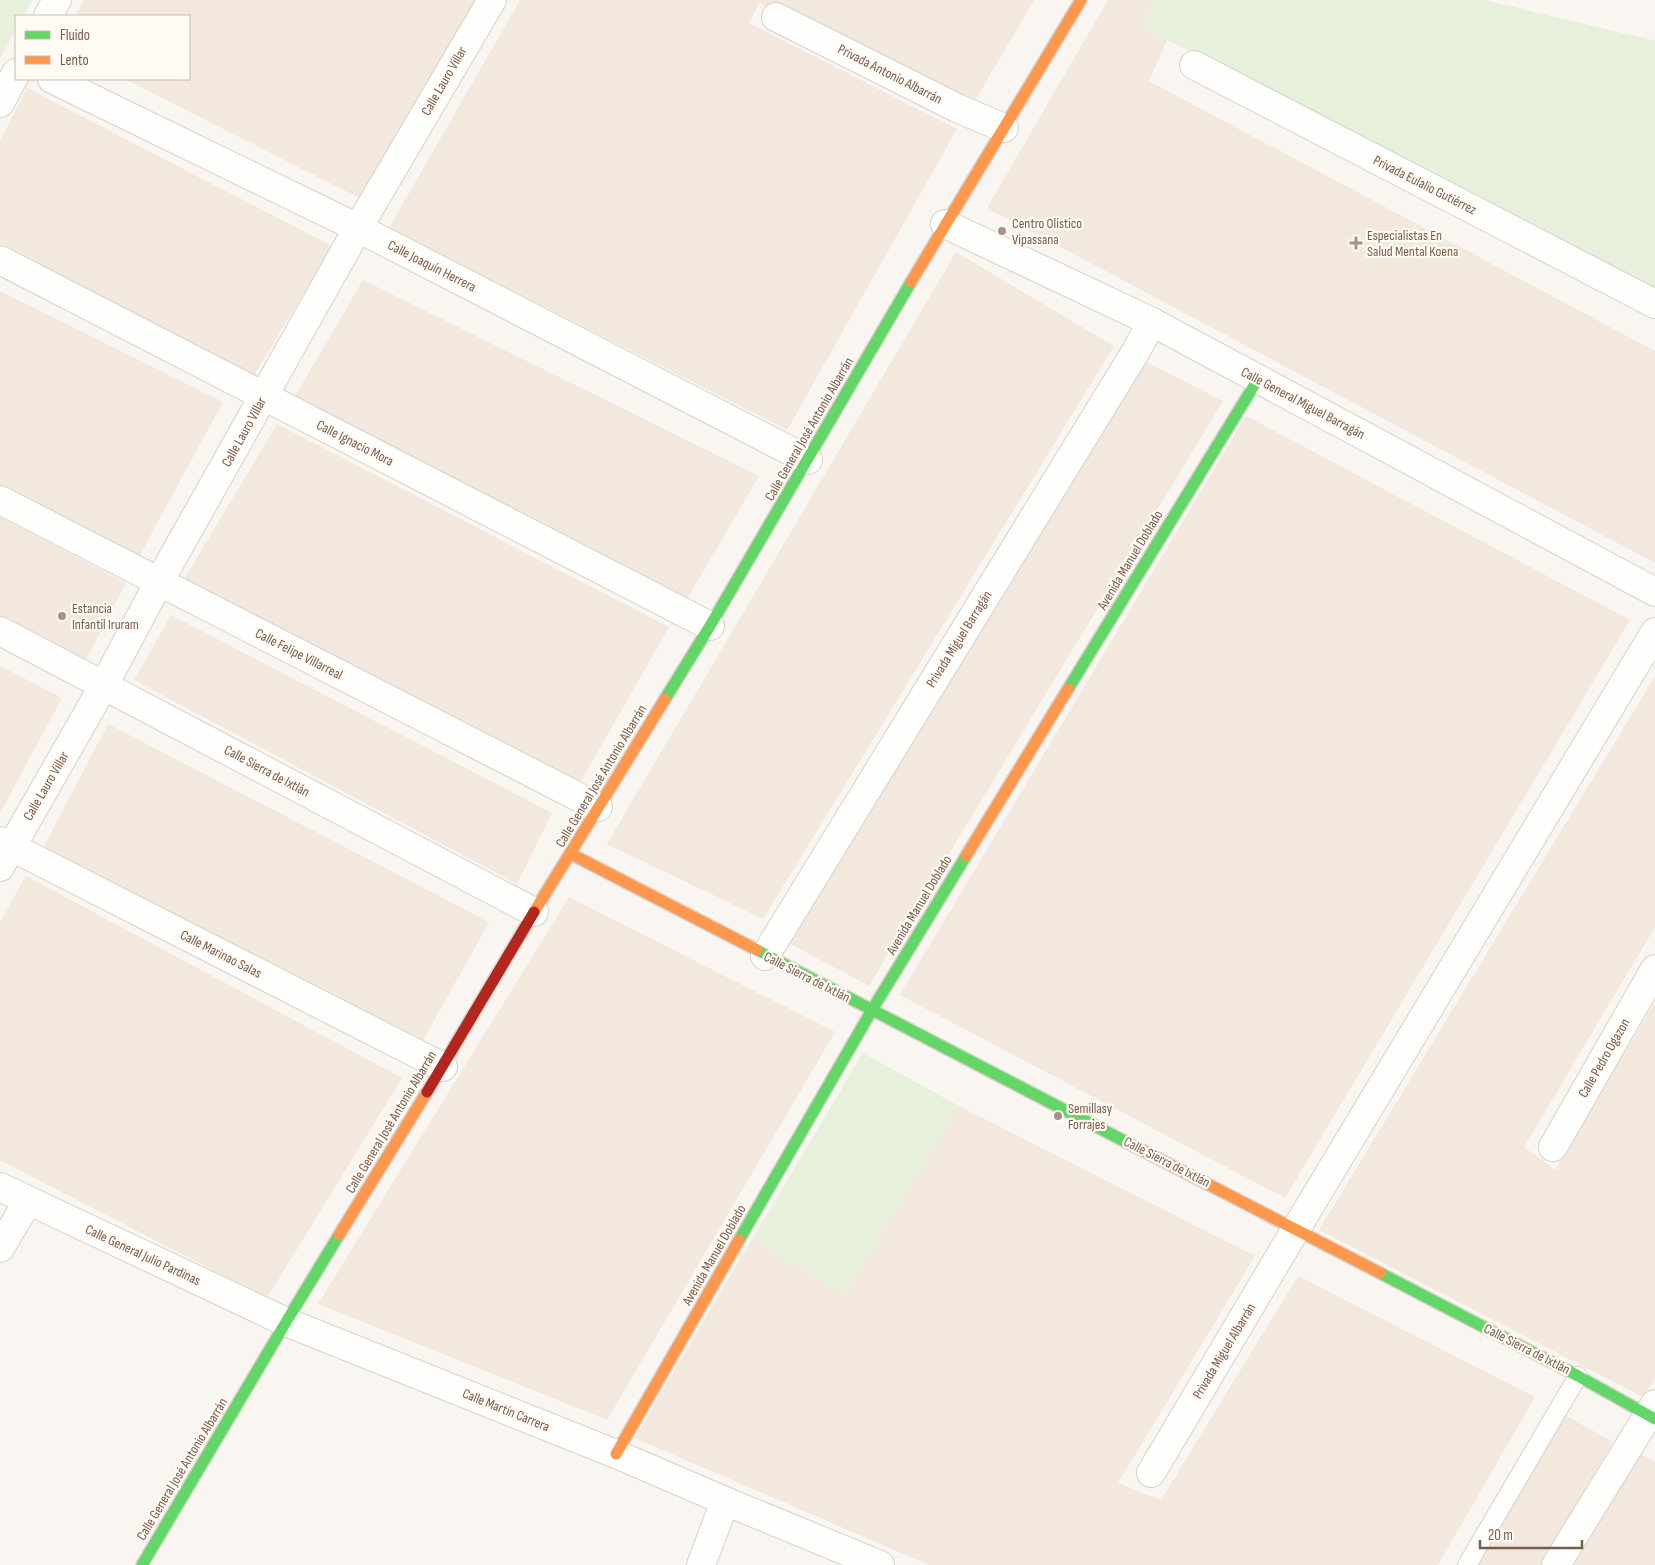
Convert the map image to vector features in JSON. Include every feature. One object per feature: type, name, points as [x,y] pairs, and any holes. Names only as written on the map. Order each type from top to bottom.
[{"type":"street","points":[[49,15],[57,0]]},
{"type":"street","name":"Calle Lauro Villar","points":[[4,852],[104,686],[358,228],[492,0]]},
{"type":"street","name":"Calle General José Antonio Albarrán","points":[[142,1565],[286,1322],[443,1067],[534,912],[710,626],[946,224],[1081,0]]},
{"type":"street","name":"Privada Antonio Albarrán","points":[[776,17],[957,108],[1004,128]]},
{"type":"street","name":"Privada Eulalio Gutiérrez","points":[[1194,65],[1655,304]]},
{"type":"street","points":[[0,103],[15,75]]},
{"type":"street","name":"Calle Joaquín Herrera","points":[[54,80],[358,228],[808,460]]},
{"type":"street","name":"Calle General Miguel Barragán","points":[[946,224],[1152,322],[1655,592]]},
{"type":"street","name":"Calle Ignacio Mora","points":[[0,260],[710,626]]},
{"type":"street","name":"Privada Miguel Barragán","points":[[765,956],[1152,322]]},
{"type":"street","name":"Avenida Manuel Doblado","points":[[616,1454],[872,1010],[1258,379]]},
{"type":"street","name":"Calle Felipe Villarreal","points":[[0,500],[598,808]]},
{"type":"street","name":"Calle Sierra de Ixtlán","points":[[0,630],[534,912]]},
{"type":"street","name":"Privada Miguel Albarrán","points":[[1152,1473],[1296,1229],[1655,632]]},
{"type":"street","name":"Calle Marinao Salas","points":[[4,852],[443,1067]]},
{"type":"street","name":"Calle Sierra de Ixtlán","points":[[571,854],[765,956],[1653,1413]]},
{"type":"street","name":"Calle Pedro Ogazon","points":[[1553,1147],[1655,969]]},
{"type":"street","name":"Calle General Julio Pardinas","points":[[0,1187],[286,1322]]},
{"type":"street","points":[[0,1248],[28,1201]]},
{"type":"street","name":"Calle Martín Carrera","points":[[286,1322],[616,1454],[880,1565]]},
{"type":"street","points":[[1556,1565],[1653,1413]]},
{"type":"street","points":[[701,1565],[725,1501]]},
{"type":"lane","points":[[1467,1565],[1578,1376]]},
{"type":"shaded area","points":[[84,0],[476,0],[365,201],[127,80],[190,80],[190,15],[76,15]]},
{"type":"shaded area","points":[[520,0],[1034,0],[973,104],[759,3],[749,23],[957,129],[787,430],[389,228]]},
{"type":"shaded area","points":[[1108,0],[1154,0],[1140,26],[1167,40],[1149,81],[1655,351],[1655,563],[987,208]]},
{"type":"shaded area","points":[[27,88],[332,246],[252,379],[0,243],[0,141]]},
{"type":"shaded area","points":[[956,252],[1114,346],[763,919],[607,844]]},
{"type":"shaded area","points":[[363,280],[759,476],[684,604],[290,405]]},
{"type":"shaded area","points":[[0,291],[223,402],[136,562],[0,492]]},
{"type":"shaded area","points":[[1140,359],[1223,401],[869,986],[785,941]]},
{"type":"shaded area","points":[[1246,416],[1630,620],[1285,1198],[900,995]]},
{"type":"shaded area","points":[[277,424],[669,627],[576,790],[182,583]]},
{"type":"shaded area","points":[[0,517],[126,583],[84,663],[0,618]]},
{"type":"shaded area","points":[[171,615],[552,813],[517,884],[134,680]]},
{"type":"shaded area","points":[[0,666],[62,698],[0,813]]},
{"type":"shaded area","points":[[1655,676],[1655,927],[1524,1147],[1555,1170],[1655,1002],[1655,1378],[1643,1397],[1319,1230]]},
{"type":"shaded area","points":[[108,724],[489,922],[417,1051],[42,850]]},
{"type":"shaded area","points":[[26,876],[402,1078],[267,1298],[0,1160],[0,922]]},
{"type":"shaded area","points":[[569,897],[835,1032],[607,1420],[318,1304]]},
{"type":"shaded area","points":[[959,1106],[1255,1256],[1118,1483],[1161,1500],[1298,1276],[1535,1397],[1438,1565],[929,1565],[635,1438],[752,1239],[844,1295]]},
{"type":"shaded area","points":[[1561,1413],[1613,1442],[1541,1565],[1473,1565]]},
{"type":"shaded area","points":[[1637,1451],[1655,1462],[1655,1565],[1569,1565]]},
{"type":"green space","points":[[0,0],[32,0],[24,15],[15,15],[15,31],[0,58]]},
{"type":"green space","points":[[1154,0],[1485,0],[1655,41],[1655,288],[1140,26]]},
{"type":"green space","points":[[863,1053],[959,1106],[844,1295],[752,1239]]},
{"type":"traffic: fast","points":[[665,699],[710,626],[911,282]]},
{"type":"traffic: fast","points":[[1068,689],[1258,379]]},
{"type":"traffic: fast","points":[[739,1240],[872,1010],[966,856]]},
{"type":"traffic: fast","points":[[757,950],[1128,1143]]},
{"type":"traffic: fast","points":[[142,1565],[339,1235]]},
{"type":"traffic: fast","points":[[1380,1273],[1578,1376],[1655,1419]]},
{"type":"traffic: slow","points":[[911,282],[1081,0]]},
{"type":"traffic: slow","points":[[966,856],[1068,689]]},
{"type":"traffic: slow","points":[[534,912],[665,699]]},
{"type":"traffic: slow","points":[[571,854],[757,950]]},
{"type":"traffic: slow","points":[[339,1235],[427,1092]]},
{"type":"traffic: slow","points":[[1128,1143],[1380,1273]]},
{"type":"traffic: slow","points":[[616,1454],[739,1240]]},
{"type":"traffic: jam","points":[[427,1092],[534,912]]},
{"type":"place","name":"Centro Olistico Vipassana","points":[[1002,231]]},
{"type":"place","name":"Especialistas En Salud Mental Koena","points":[[1356,243]]},
{"type":"place","name":"Estancia Infantil Iruram","points":[[62,616]]},
{"type":"place","name":"Semillasy Forrajes","points":[[1058,1116]]}]
